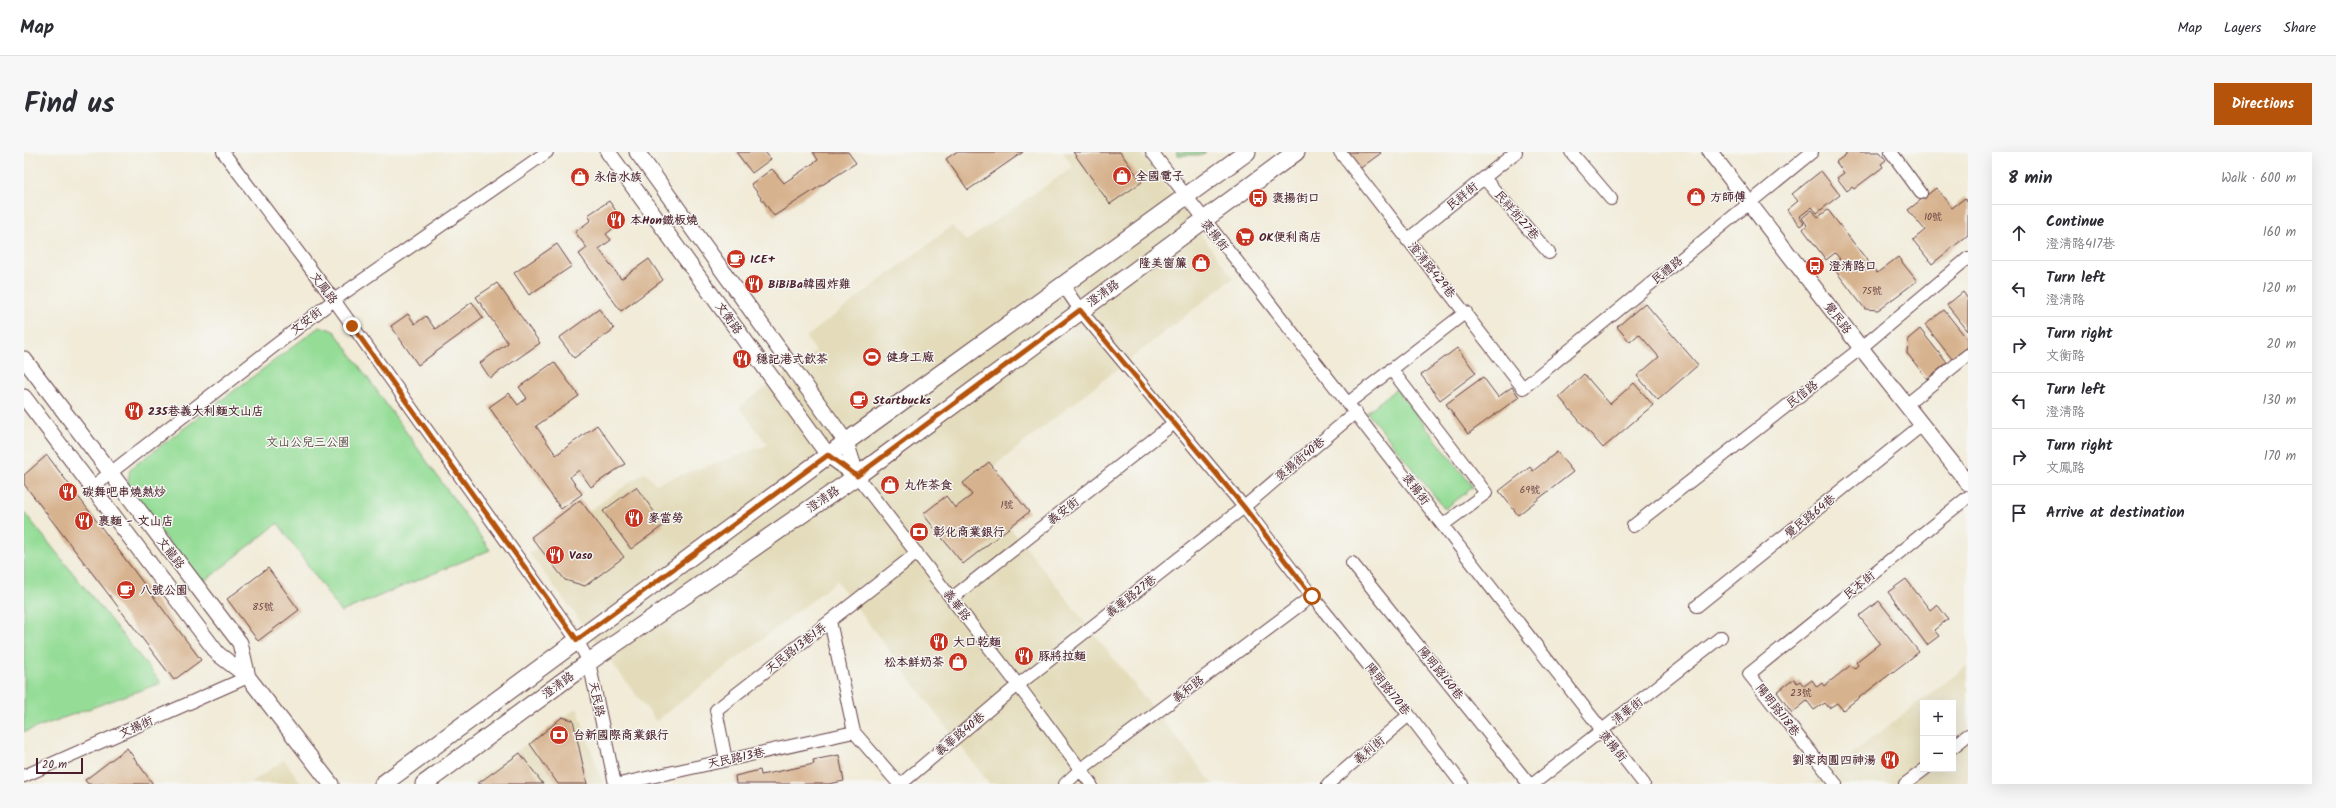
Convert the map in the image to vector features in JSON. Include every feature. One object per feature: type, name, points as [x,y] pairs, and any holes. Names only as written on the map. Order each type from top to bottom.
[{"type":"main road","name":"澄清路","points":[[383,784],[828,455],[1247,152]]},
{"type":"main road","name":"澄清路","points":[[424,784],[589,662],[857,476],[1296,152]]},
{"type":"street","name":"文鳳路","points":[[223,152],[334,300],[577,640]]},
{"type":"street","name":"文安街","points":[[92,487],[334,300],[547,152]]},
{"type":"street","name":"文衡路","points":[[608,152],[828,455],[857,476]]},
{"type":"street","name":"文衡路","points":[[637,152],[846,442]]},
{"type":"street","name":"褒揚街","points":[[1152,152],[1352,407],[1601,731],[1644,784]]},
{"type":"street","name":"澄清路429巷","points":[[1340,152],[1407,240],[1466,312],[1523,388]]},
{"type":"street","name":"民祥街","points":[[1407,240],[1516,152]]},
{"type":"street","points":[[1571,152],[1611,199]]},
{"type":"street","name":"覺民路","points":[[1710,152],[1860,348],[1922,425],[1965,473]]},
{"type":"street","name":"民禮路","points":[[1523,388],[1812,152]]},
{"type":"street","points":[[1890,152],[1921,193]]},
{"type":"street","name":"民祥街27巷","points":[[1484,178],[1550,253]]},
{"type":"street","name":"民信路","points":[[1633,526],[1860,348],[1968,258]]},
{"type":"street","name":"陽明路170巷","points":[[1063,286],[1080,310],[1244,507],[1312,596],[1409,715],[1462,784]]},
{"type":"street","name":"褒揚街40巷","points":[[1244,507],[1391,369],[1466,312]]},
{"type":"street","points":[[1906,405],[1968,355]]},
{"type":"street","name":"文龍路","points":[[24,359],[240,643],[248,677]]},
{"type":"street","points":[[1391,369],[1486,493],[1443,525]]},
{"type":"street","name":"文龍路","points":[[24,397],[218,654],[248,677],[331,784]]},
{"type":"street","name":"義安街","points":[[952,598],[1174,423]]},
{"type":"street","name":"覺民路64巷","points":[[1697,606],[1922,425]]},
{"type":"street","name":"義華路","points":[[846,442],[857,476],[952,598],[1091,784]]},
{"type":"street","name":"民本街","points":[[1749,674],[1968,496]]},
{"type":"street","name":"義華路27巷","points":[[1018,685],[1244,507]]},
{"type":"street","name":"天民路13巷1弄","points":[[726,760],[716,710],[917,554]]},
{"type":"street","name":"陽明路160巷","points":[[1352,563],[1529,784]]},
{"type":"street","name":"義和路","points":[[1065,784],[1080,770],[1312,596]]},
{"type":"street","points":[[830,621],[854,732],[900,784]]},
{"type":"street","name":"清華街","points":[[1533,784],[1720,637]]},
{"type":"street","name":"天民路","points":[[577,640],[589,662],[615,784]]},
{"type":"street","name":"陽明路118巷","points":[[1749,674],[1836,784]]},
{"type":"street","name":"文揚街","points":[[24,776],[248,677]]},
{"type":"street","name":"義華路40巷","points":[[900,784],[1018,685]]},
{"type":"street","name":"義利街","points":[[1328,784],[1409,715]]},
{"type":"street","name":"天民路13巷","points":[[619,784],[854,732]]},
{"type":"street","points":[[1956,745],[1968,735]]},
{"type":"street","points":[[1905,784],[1921,772]]},
{"type":"shaded area","points":[[1063,152],[1140,152],[1233,278],[974,482],[1213,784],[989,784],[837,581],[656,721],[529,553],[645,472],[655,484],[768,445],[739,407],[816,351],[806,337],[952,226],[966,241],[1073,167]]},
{"type":"shaded area","points":[[1968,665],[1968,784],[1813,784],[1920,702],[1920,772],[1956,772],[1956,700],[1922,700]]},
{"type":"shaded area","points":[[577,708],[603,784],[471,784]]},
{"type":"shaded area","points":[[284,760],[302,784],[249,784]]},
{"type":"green space","points":[[1176,152],[1206,152],[1201,155],[1178,155]]},
{"type":"green space","name":"文山公兒三公園","points":[[319,327],[335,332],[490,550],[341,612],[278,523],[201,584],[127,488],[130,469]]},
{"type":"green space","points":[[1396,389],[1473,487],[1445,509],[1367,412]]},
{"type":"green space","points":[[24,512],[161,683],[24,732]]},
{"type":"building","points":[[736,152],[765,152],[771,159],[752,173]]},
{"type":"building","points":[[813,152],[848,152],[856,163],[774,216],[751,184],[772,169],[784,183],[818,160]]},
{"type":"building","points":[[956,152],[1023,152],[968,190],[946,159]]},
{"type":"building","points":[[1073,152],[1120,152],[1142,182],[1110,204]]},
{"type":"building","points":[[1345,152],[1380,152],[1381,153],[1358,170]]},
{"type":"building","points":[[1849,152],[1880,152],[1886,160],[1881,164],[1883,167],[1854,189],[1852,187],[1847,191],[1837,178],[1844,173],[1836,162]]},
{"type":"building","points":[[1821,171],[1840,195],[1817,213],[1812,207],[1799,217],[1804,223],[1800,226],[1787,210],[1798,201],[1792,194]]},
{"type":"building","points":[[1936,188],[1952,208],[1965,198],[1968,202],[1968,235],[1932,264],[1913,240],[1925,230],[1908,210]]},
{"type":"building","points":[[609,201],[623,221],[606,234],[611,240],[599,249],[621,279],[649,259],[663,280],[621,311],[579,254],[587,248],[575,232],[591,220],[588,215]]},
{"type":"building","points":[[1812,210],[1818,217],[1828,210],[1877,273],[1898,257],[1917,281],[1878,310],[1865,309],[1831,265],[1840,259],[1835,253],[1826,260],[1803,229],[1807,225],[1802,218]]},
{"type":"building","points":[[557,244],[572,266],[529,295],[514,273]]},
{"type":"building","points":[[497,283],[540,343],[490,378],[480,363],[508,343],[476,297]]},
{"type":"building","points":[[1963,292],[1968,299],[1968,331],[1947,305]]},
{"type":"building","points":[[472,302],[483,318],[418,365],[391,326],[408,314],[415,324],[426,316],[435,329]]},
{"type":"building","points":[[1645,303],[1698,365],[1658,400],[1637,376],[1659,357],[1639,334],[1630,342],[1617,327]]},
{"type":"building","points":[[599,309],[614,329],[574,358],[559,338]]},
{"type":"building","points":[[1944,310],[1968,340],[1968,347],[1952,359],[1925,325]]},
{"type":"building","points":[[1920,329],[1947,363],[1927,379],[1907,353],[1908,339]]},
{"type":"building","points":[[1457,348],[1476,373],[1440,400],[1421,375]]},
{"type":"building","points":[[554,362],[579,396],[536,426],[556,455],[597,425],[625,464],[591,487],[579,470],[570,477],[582,494],[561,509],[489,407],[509,393],[518,405],[527,398],[519,387]]},
{"type":"building","points":[[1584,374],[1610,404],[1634,383],[1653,405],[1603,448],[1559,397]]},
{"type":"building","points":[[1483,377],[1498,397],[1512,387],[1519,397],[1468,434],[1446,404]]},
{"type":"building","points":[[1557,452],[1573,472],[1518,515],[1499,491],[1530,467],[1533,471]]},
{"type":"building","points":[[47,455],[201,660],[174,680],[24,484],[24,475]]},
{"type":"building","points":[[989,462],[1029,512],[963,564],[923,514],[946,496],[955,508],[972,495],[963,483]]},
{"type":"building","name":"麥當勞","points":[[636,487],[664,525],[631,549],[603,511]]},
{"type":"building","points":[[580,500],[624,557],[585,586],[565,580],[531,537]]},
{"type":"building","points":[[268,568],[299,610],[258,641],[227,599]]},
{"type":"building","points":[[1906,579],[1930,610],[1937,604],[1948,619],[1934,630],[1939,636],[1927,645],[1888,592]]},
{"type":"building","points":[[1879,601],[1919,652],[1843,710],[1837,703],[1829,708],[1825,703],[1814,710],[1807,701],[1792,713],[1777,692],[1794,679],[1797,683],[1800,681],[1804,686],[1812,680],[1817,687],[1822,683],[1824,686],[1851,665],[1854,669],[1858,665],[1856,662],[1880,643],[1859,616]]},
{"type":"building","points":[[562,717],[573,720],[587,784],[558,784],[530,744]]},
{"type":"building","points":[[127,748],[153,784],[88,784],[85,780]]},
{"type":"building","points":[[520,753],[543,784],[477,784]]},
{"type":"building","points":[[839,755],[844,781],[828,784],[736,784],[735,776],[760,770],[761,775],[814,764],[813,760]]},
{"type":"place","name":"全國電子","points":[[1122,176]]},
{"type":"place","name":"永信水族","points":[[580,177]]},
{"type":"place","name":"方師傅","points":[[1696,197]]},
{"type":"place","name":"褒揚街口","points":[[1258,198]]},
{"type":"place","name":"本Hon鐵板燒","points":[[616,220]]},
{"type":"place","name":"OK便利商店","points":[[1245,237]]},
{"type":"place","name":"ICE+","points":[[736,259]]},
{"type":"place","name":"隆美窗簾","points":[[1201,263]]},
{"type":"place","name":"澄清路口","points":[[1815,266]]},
{"type":"place","name":"BiBiBa韓國炸雞","points":[[754,284]]},
{"type":"place","name":"健身工廠","points":[[872,357]]},
{"type":"place","name":"穩記港式飲茶","points":[[742,359]]},
{"type":"place","name":"Startbucks","points":[[859,400]]},
{"type":"place","name":"235巷義大利麵文山店","points":[[134,411]]},
{"type":"place","name":"丸作茶食","points":[[890,485]]},
{"type":"place","name":"碳舞吧串燒熱炒","points":[[68,492]]},
{"type":"place","name":"麥當勞","points":[[634,518]]},
{"type":"place","name":"裹麵 - 文山店","points":[[84,521]]},
{"type":"place","name":"彰化商業銀行","points":[[919,532]]},
{"type":"place","name":"Vaso","points":[[555,555]]},
{"type":"place","name":"八號公園","points":[[126,590]]},
{"type":"place","name":"大口乾麵","points":[[939,642]]},
{"type":"place","name":"豚將拉麵","points":[[1024,656]]},
{"type":"place","name":"松本鮮奶茶","points":[[958,662]]},
{"type":"place","name":"台新國際商業銀行","points":[[559,735]]},
{"type":"place","name":"劉家肉圓四神湯","points":[[1890,760]]},
{"type":"route","points":[[352,326],[577,640],[828,455],[857,476],[1080,310],[1244,507],[1312,596]]}]
